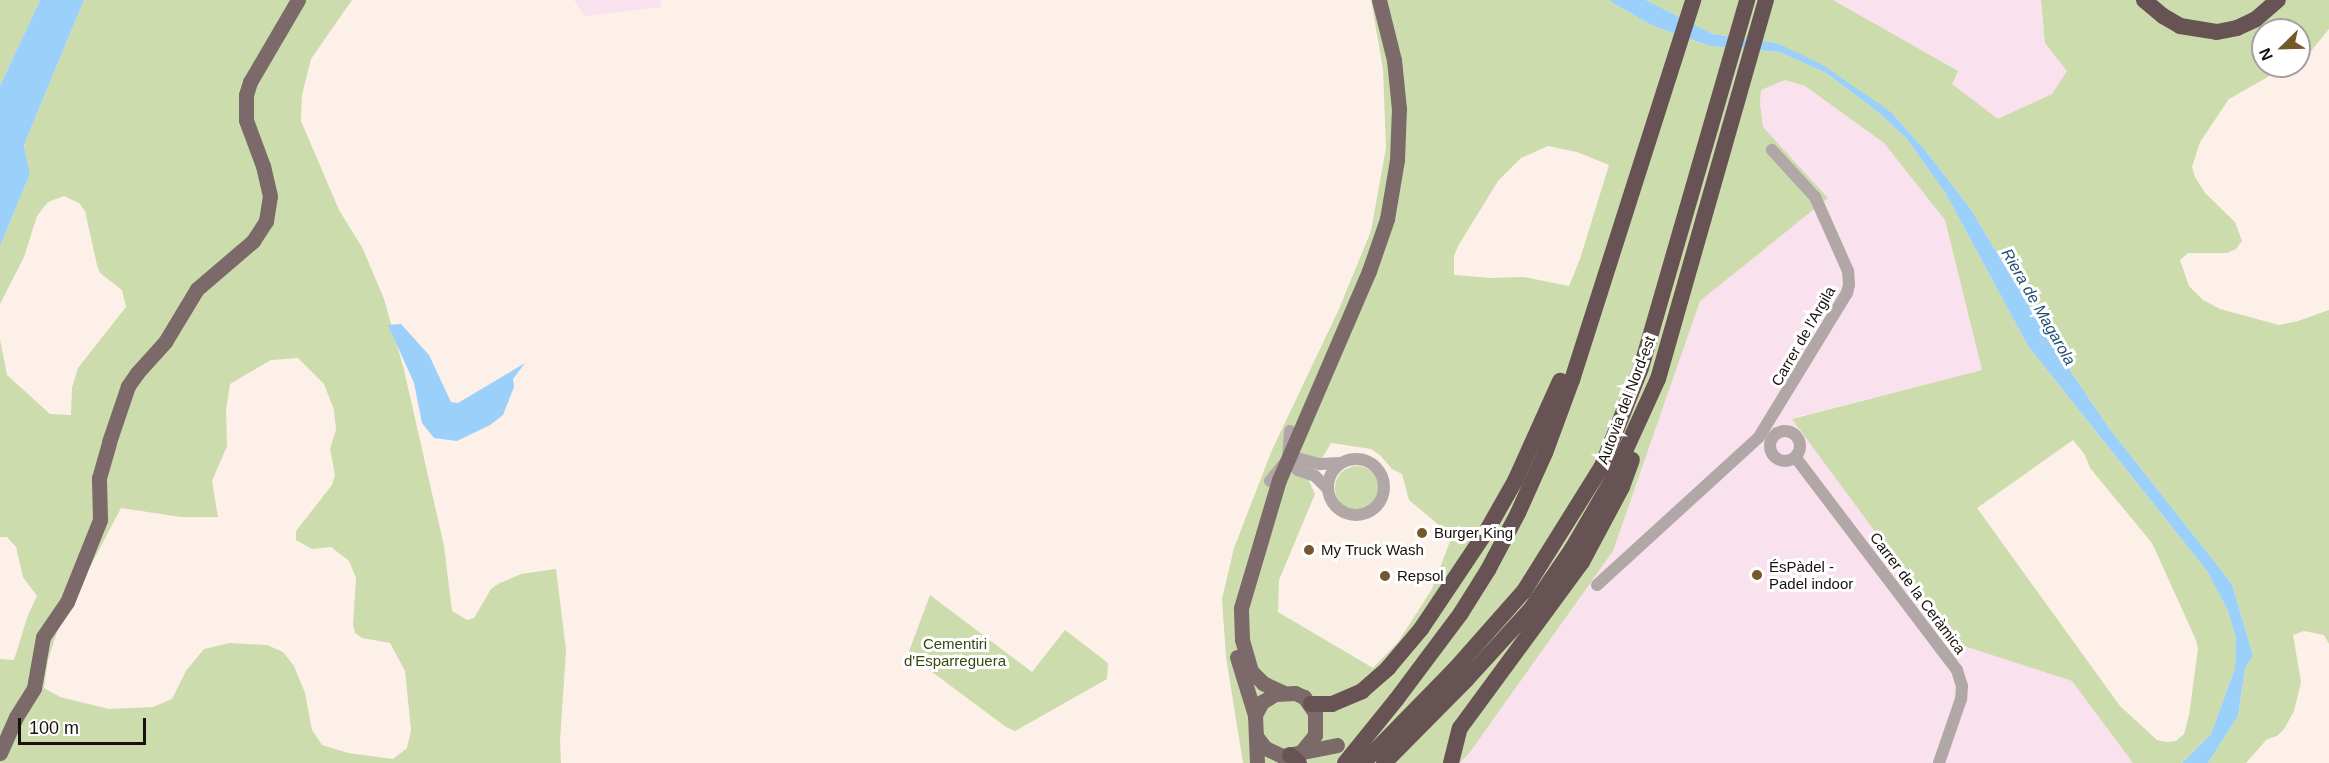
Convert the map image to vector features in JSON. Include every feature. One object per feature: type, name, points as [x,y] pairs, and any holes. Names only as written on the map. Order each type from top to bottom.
[{"type":"highway","points":[[1343,752],[1396,700],[1461,613],[1488,570],[1518,513],[1545,453],[1572,380],[1629,195],[1693,0]]},
{"type":"highway","name":"Autovia del Nord-est","points":[[1363,763],[1455,669],[1524,591],[1597,475],[1641,368],[1747,0]]},
{"type":"highway","name":"Autovia del Nord-est","points":[[1382,763],[1466,680],[1531,609],[1572,549],[1601,500],[1658,379],[1766,0]]},
{"type":"highway","points":[[2144,0],[2180,26],[2217,32],[2237,28],[2256,19],[2278,0]]},
{"type":"highway","points":[[1311,704],[1344,700],[1362,691],[1388,668],[1451,588],[1486,532],[1520,471],[1551,403],[1629,195]]},
{"type":"highway","points":[[1450,763],[1456,739],[1468,714],[1582,562],[1622,487],[1658,379]]},
{"type":"main road","points":[[0,753],[16,717],[34,688],[43,638],[67,602],[100,520],[99,478],[128,386],[165,342],[197,289],[253,241],[266,221],[270,196],[265,173],[246,120],[246,95],[255,73],[298,0]]},
{"type":"main road","points":[[1257,763],[1255,715],[1234,645],[1234,600],[1237,582],[1275,481],[1294,434],[1369,271],[1387,219],[1397,160],[1398,94],[1379,0]]},
{"type":"main road","points":[[1294,434],[1297,462],[1275,481],[1252,566],[1241,618],[1245,654],[1251,671],[1263,683],[1282,692],[1295,693],[1311,704],[1317,722],[1343,752]]},
{"type":"main road","points":[[1255,715],[1268,697],[1282,692]]},
{"type":"main road","points":[[1289,758],[1315,735],[1317,722]]},
{"type":"main road","points":[[1256,735],[1265,748],[1289,758],[1343,752],[1382,763]]},
{"type":"street","name":"Carrer de l'Argila","points":[[1597,585],[1765,430],[1839,309],[1849,285],[1848,271],[1815,197],[1772,150]]},
{"type":"street","name":"Carrer de la Ceràmica","points":[[1796,458],[1957,670],[1962,686],[1959,710],[1939,763]]},
{"type":"street","points":[[1349,460],[1366,461],[1379,472],[1384,488],[1378,504],[1365,514],[1344,513],[1331,502],[1327,489],[1297,462],[1320,464],[1341,463],[1349,460]]},
{"type":"street","points":[[1327,489],[1331,474],[1341,463]]},
{"type":"shaded area","points":[[574,0],[661,0],[662,7],[584,16]]},
{"type":"shaded area","points":[[1833,0],[2041,0],[2045,43],[2068,71],[2052,94],[1998,119],[1951,84],[1957,71]]},
{"type":"shaded area","points":[[1784,80],[1805,86],[1884,143],[1945,220],[1982,370],[1793,418],[1958,644],[2072,681],[2133,763],[1460,763],[1613,551],[1700,301],[1828,198],[1763,127],[1761,90]]},
{"type":"green space","points":[[0,0],[40,0],[0,86]]},
{"type":"green space","points":[[84,0],[352,0],[311,59],[302,95],[301,121],[339,210],[363,249],[384,299],[404,370],[444,546],[452,611],[467,620],[474,618],[491,589],[498,584],[521,574],[556,569],[566,650],[560,741],[561,763],[0,763],[0,659],[14,660],[28,615],[37,596],[23,577],[16,547],[7,537],[0,537],[0,339],[7,375],[50,414],[71,415],[72,388],[78,368],[126,307],[122,290],[100,273],[85,211],[79,203],[64,196],[48,202],[37,216],[24,257],[0,304],[0,246],[30,174],[24,145]],"holes":[[[298,358],[324,384],[334,410],[336,430],[330,449],[335,475],[332,485],[296,531],[296,540],[312,549],[331,547],[349,561],[356,578],[353,624],[355,633],[362,638],[390,643],[405,671],[411,730],[407,748],[393,759],[348,753],[322,745],[312,730],[305,693],[294,666],[283,652],[267,645],[230,643],[204,649],[186,671],[172,699],[153,707],[109,709],[60,697],[44,688],[48,660],[59,626],[121,508],[181,517],[218,517],[212,481],[227,446],[226,410],[230,384],[271,360]]]},
{"type":"green space","points":[[1371,0],[1608,0],[1651,25],[1710,46],[1779,52],[1826,73],[1878,112],[1907,139],[1946,194],[2028,346],[2207,571],[2228,611],[2236,639],[2235,668],[2211,734],[2182,763],[2133,763],[2072,681],[1958,644],[1792,419],[1982,370],[1945,220],[1884,143],[1805,86],[1785,80],[1761,90],[1763,127],[1828,198],[1700,301],[1613,551],[1470,752],[1460,763],[1243,763],[1226,657],[1222,599],[1234,548],[1272,450],[1339,309],[1371,231],[1386,148],[1383,69]],"holes":[[[1548,146],[1577,152],[1609,165],[1580,259],[1569,286],[1524,277],[1491,278],[1454,275],[1454,256],[1458,246],[1498,181],[1521,158]],[[2073,440],[2085,455],[2090,468],[2152,543],[2196,640],[2198,649],[2189,715],[2184,734],[2176,741],[2157,740],[2120,706],[1977,508]],[[1331,443],[1371,449],[1380,455],[1392,469],[1402,474],[1409,500],[1452,536],[1432,589],[1398,642],[1373,668],[1278,612],[1279,580],[1315,494],[1309,481]]]},
{"type":"green space","points":[[1646,0],[1833,0],[1958,71],[1952,84],[1998,119],[2052,94],[2067,71],[2045,43],[2041,0],[2329,0],[2329,29],[2311,51],[2311,18],[2251,18],[2251,78],[2266,78],[2229,99],[2200,142],[2192,167],[2205,193],[2235,222],[2242,241],[2236,249],[2227,253],[2188,253],[2180,260],[2189,286],[2203,300],[2220,309],[2279,325],[2329,310],[2329,644],[2324,635],[2304,631],[2293,635],[2301,682],[2294,711],[2284,729],[2277,736],[2267,739],[2246,763],[2208,763],[2238,716],[2245,669],[2253,655],[2232,584],[2109,428],[2050,341],[1970,208],[1925,150],[1891,112],[1777,43],[1713,34]]},
{"type":"green space","points":[[1357,466],[1372,473],[1379,488],[1372,503],[1357,510],[1342,503],[1335,488],[1342,473]]},
{"type":"green space","name":"Cementiri d'Esparreguera","points":[[930,595],[1032,672],[1065,630],[1108,663],[1107,679],[1015,731],[1006,727],[908,654]]},
{"type":"water","points":[[40,0],[84,0],[24,145],[30,174],[0,246],[0,86]]},
{"type":"water","points":[[1608,0],[1646,0],[1713,34],[1777,43],[1823,65],[1891,112],[1925,150],[1970,208],[2050,341],[2109,428],[2232,584],[2253,655],[2245,669],[2238,716],[2208,763],[2182,763],[2211,734],[2235,668],[2236,639],[2228,611],[2207,571],[2028,346],[1946,194],[1907,139],[1878,112],[1826,73],[1779,52],[1710,46],[1651,25]]},
{"type":"water","points":[[401,324],[429,355],[451,402],[458,403],[525,363],[513,379],[514,387],[503,415],[490,425],[457,441],[434,438],[422,423],[414,383],[388,325]]},
{"type":"place","name":"Burger King","points":[[1422,533]]},
{"type":"place","name":"My Truck Wash","points":[[1309,550]]},
{"type":"place","name":"ÉsPàdel - Padel indoor","points":[[1757,575]]},
{"type":"place","name":"Repsol","points":[[1385,576]]},
{"type":"water label","name":"Riera de Magarola","points":[[2038,307]]}]
